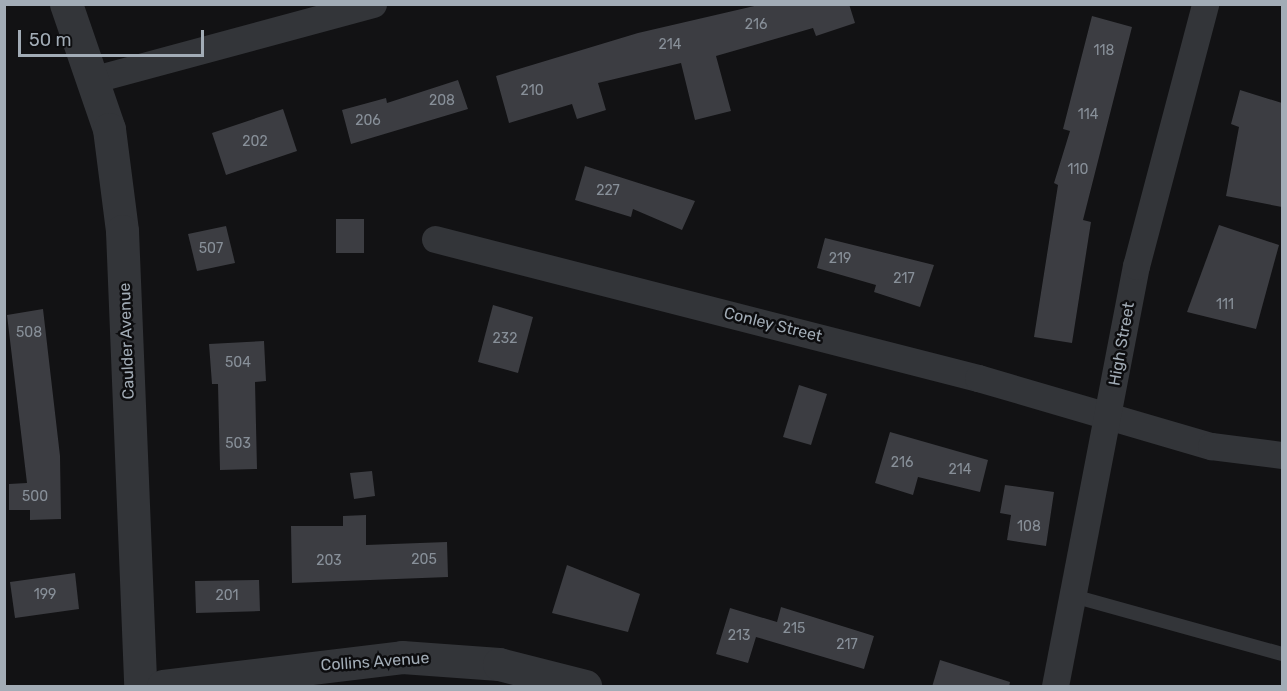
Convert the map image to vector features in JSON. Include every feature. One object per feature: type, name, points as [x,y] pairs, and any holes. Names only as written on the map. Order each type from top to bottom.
[{"type":"street","name":"Caulder Avenue","points":[[66,4],[94,79],[109,129],[122,231],[140,687]]},
{"type":"street","points":[[94,79],[373,4]]},
{"type":"street","name":"High Street","points":[[1055,687],[1109,416],[1136,266],[1205,4]]},
{"type":"street","name":"Conley Street","points":[[435,239],[1109,416],[1211,446],[1282,455]]},
{"type":"street","name":"Collins Avenue","points":[[163,687],[402,657],[499,664],[585,687]]},
{"type":"lane","points":[[1073,596],[1282,654]]},
{"type":"building","points":[[763,4],[849,4],[855,23],[816,36],[813,28],[716,56],[731,111],[695,120],[681,63],[598,83],[606,110],[577,119],[572,104],[509,123],[496,76],[638,33]]},
{"type":"building","points":[[1092,16],[1132,27],[1083,220],[1091,222],[1072,343],[1034,337],[1058,185],[1054,183],[1070,131],[1063,129]]},
{"type":"building","points":[[458,80],[468,109],[351,144],[342,110],[386,98],[387,103]]},
{"type":"building","points":[[1240,90],[1282,103],[1282,207],[1226,196],[1239,127],[1231,124]]},
{"type":"building","points":[[283,109],[297,151],[226,175],[212,133]]},
{"type":"building","points":[[585,166],[695,201],[682,230],[633,209],[631,217],[575,200]]},
{"type":"building","points":[[336,219],[364,219],[364,253],[336,253]]},
{"type":"building","points":[[1219,225],[1279,245],[1256,329],[1187,312]]},
{"type":"building","points":[[226,226],[235,263],[197,271],[188,234]]},
{"type":"building","points":[[825,238],[934,265],[920,307],[874,292],[876,285],[817,268]]},
{"type":"building","points":[[493,305],[533,317],[518,373],[478,362]]},
{"type":"building","points":[[43,309],[60,456],[61,519],[30,520],[30,510],[9,510],[9,484],[27,483],[7,315]]},
{"type":"building","points":[[264,341],[266,381],[255,382],[257,469],[220,470],[218,384],[212,384],[209,344]]},
{"type":"building","points":[[799,385],[827,394],[811,445],[783,437]]},
{"type":"building","points":[[890,432],[988,460],[980,492],[918,477],[913,495],[875,483]]},
{"type":"building","points":[[372,471],[375,496],[354,499],[350,473]]},
{"type":"building","points":[[1005,485],[1054,492],[1046,546],[1007,540],[1011,515],[1000,513]]},
{"type":"building","points":[[366,515],[366,545],[447,542],[448,577],[292,583],[291,526],[343,526],[343,516]]},
{"type":"building","points":[[567,565],[640,594],[628,632],[552,613]]},
{"type":"building","points":[[75,573],[79,609],[15,618],[10,582]]},
{"type":"building","points":[[259,580],[260,611],[196,613],[195,581]]},
{"type":"building","points":[[781,607],[874,636],[864,669],[756,637],[748,663],[716,654],[730,608],[777,622]]},
{"type":"building","points":[[940,660],[1010,682],[1009,687],[932,687]]}]
